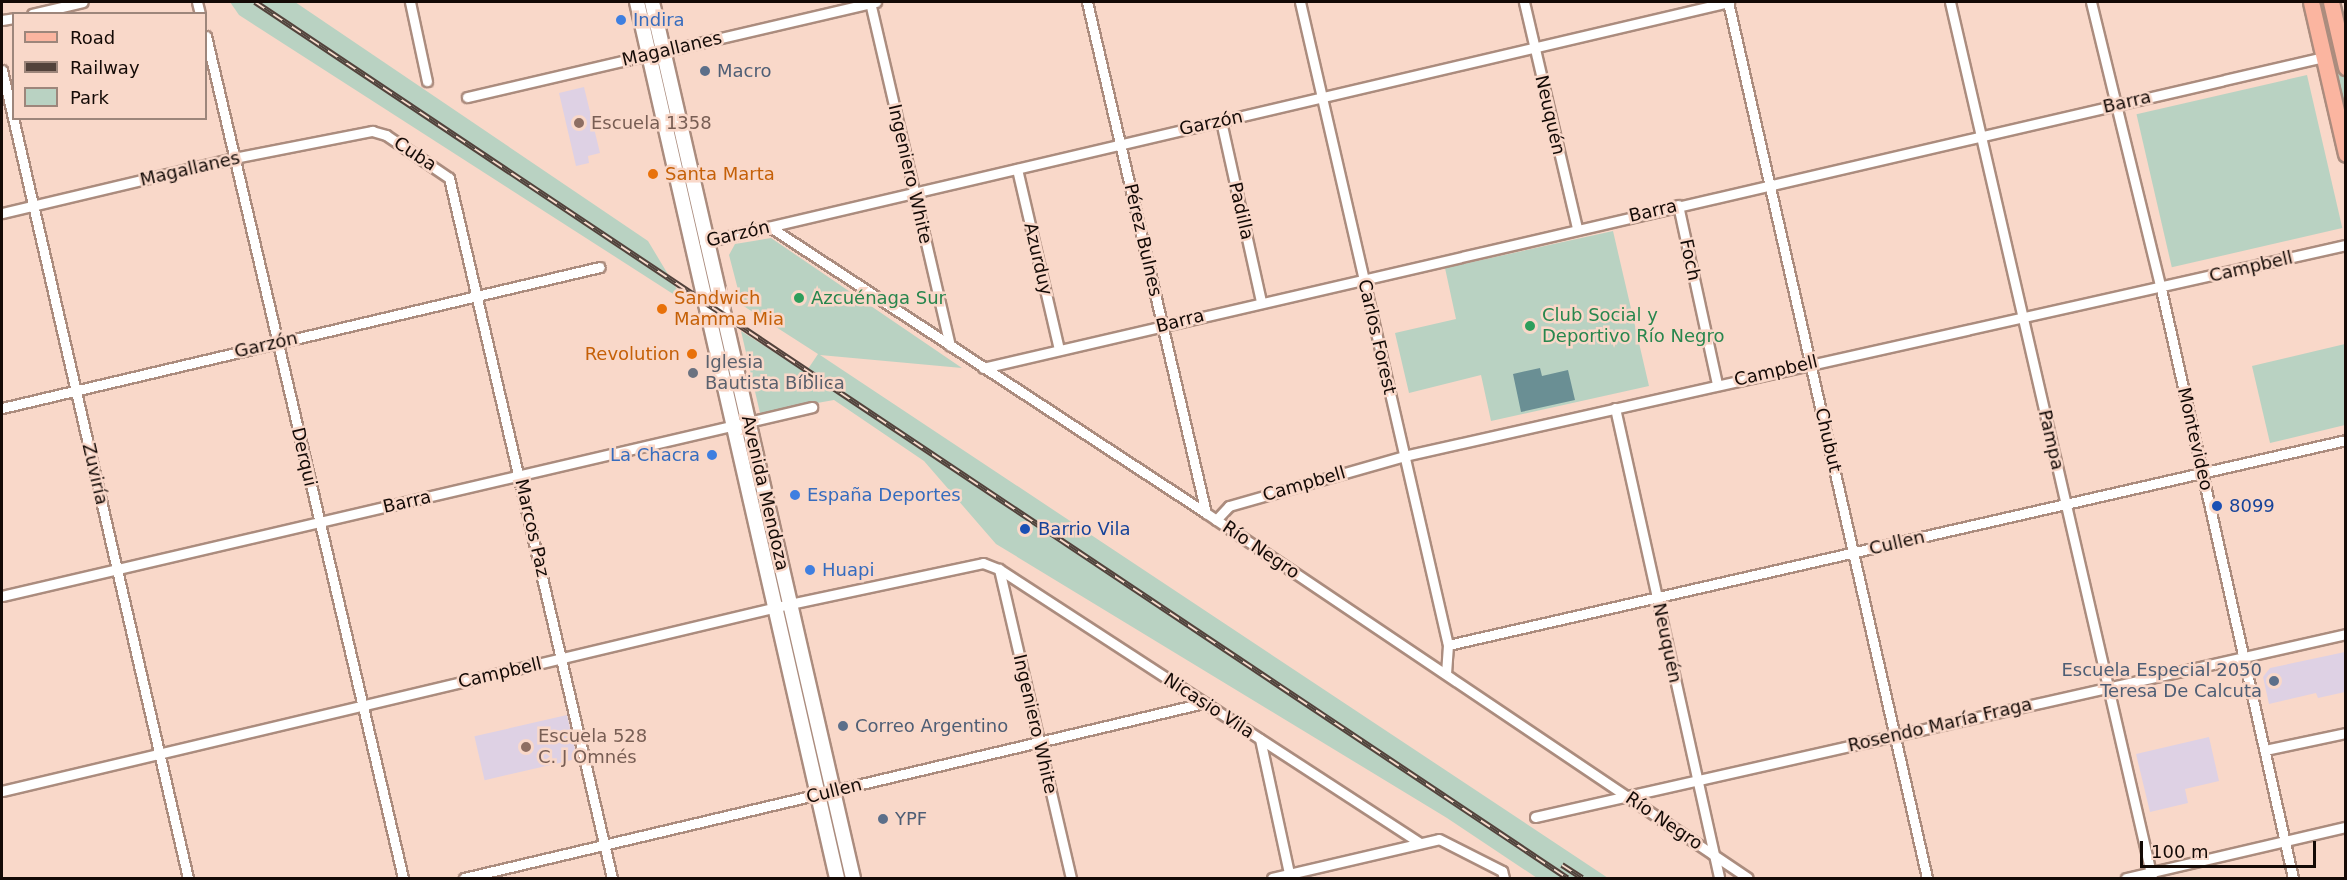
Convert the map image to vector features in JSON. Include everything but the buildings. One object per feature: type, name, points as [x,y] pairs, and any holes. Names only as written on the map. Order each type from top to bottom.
[{"type":"main road","name":"Avenida Mendoza","points":[[638,2],[656,53],[707,241],[853,879]]},
{"type":"main road","name":"Avenida Mendoza","points":[[652,2],[656,53],[693,245],[837,879]]},
{"type":"main road","points":[[2311,2],[2346,154]]},
{"type":"main road","points":[[2331,2],[2344,56]]},
{"type":"street","points":[[40,12],[83,2]]},
{"type":"street","points":[[410,2],[427,81]]},
{"type":"street","name":"Magallanes","points":[[467,98],[872,2]]},
{"type":"street","name":"Ingeniero White","points":[[872,2],[950,346]]},
{"type":"street","name":"Pérez Bulnes","points":[[1087,2],[1206,513]]},
{"type":"street","name":"Carlos Forest","points":[[1300,2],[1448,645],[1446,674]]},
{"type":"street","name":"Neuquén","points":[[1524,2],[1577,228]]},
{"type":"street","name":"Garzón","points":[[693,245],[1017,169],[1120,142],[1221,121],[1729,2]]},
{"type":"street","name":"Chubut","points":[[1729,2],[1927,879]]},
{"type":"street","name":"Pampa","points":[[1950,2],[2151,876]]},
{"type":"street","name":"Montevideo","points":[[2091,2],[2161,289],[2293,879]]},
{"type":"street","name":"Derqui","points":[[207,40],[403,879]]},
{"type":"street","name":"Barra","points":[[983,368],[1261,301],[2324,57]]},
{"type":"street","name":"Zuviría","points":[[2,70],[12,114]]},
{"type":"street","name":"Zuviría","points":[[13,120],[188,879]]},
{"type":"street","name":"Padilla","points":[[1221,121],[1261,301]]},
{"type":"street","name":"Magallanes","points":[[2,213],[234,158],[379,132]]},
{"type":"street","name":"Cuba","points":[[379,132],[449,178]]},
{"type":"street","name":"Azurduy","points":[[1017,169],[1059,349]]},
{"type":"street","name":"Marcos Paz","points":[[449,178],[479,294],[612,879]]},
{"type":"street","name":"Foch","points":[[1678,205],[1717,384]]},
{"type":"street","name":"Río Negro","points":[[770,227],[1206,513],[1748,879]]},
{"type":"street","name":"Campbell","points":[[1216,520],[1229,506],[1404,456],[1810,363],[2161,289],[2346,245]]},
{"type":"street","name":"Garzón","points":[[2,408],[600,267]]},
{"type":"street","name":"Barra","points":[[2,596],[812,407]]},
{"type":"street","name":"Neuquén","points":[[1615,408],[1719,879]]},
{"type":"street","name":"Cullen","points":[[1448,645],[2346,440]]},
{"type":"street","name":"Campbell","points":[[2,791],[776,607],[982,563],[999,569]]},
{"type":"street","name":"Ingeniero White","points":[[999,569],[1071,879]]},
{"type":"street","name":"Nicasio Vila","points":[[999,569],[1420,843]]},
{"type":"street","name":"Rosendo María Fraga","points":[[1535,817],[2346,634]]},
{"type":"street","name":"Cullen","points":[[464,879],[1039,740],[1204,703]]},
{"type":"street","points":[[2265,750],[2346,733]]},
{"type":"street","points":[[1260,739],[1290,877]]},
{"type":"street","points":[[2126,879],[2151,876],[2346,827]]},
{"type":"street","points":[[1272,879],[1290,877],[1439,839],[1503,875]]},
{"type":"shaded area","name":"Escuela 1358","points":[[584,87],[600,153],[588,156],[589,163],[576,166],[559,93]]},
{"type":"shaded area","name":"Escuela Especial 2050 Teresa De Calcuta","points":[[2345,652],[2345,692],[2318,698],[2316,693],[2269,704],[2263,677],[2270,668]]},
{"type":"shaded area","name":"Escuela 528 C. J Omnés","points":[[567,715],[577,759],[485,780],[474,736]]},
{"type":"shaded area","points":[[2209,737],[2219,781],[2185,789],[2188,803],[2150,812],[2136,754]]},
{"type":"green space","points":[[230,2],[295,2],[648,241],[684,301],[239,15]]},
{"type":"green space","points":[[2311,2],[2331,2],[2345,66],[2345,154]]},
{"type":"green space","points":[[2307,75],[2342,228],[2172,267],[2136,114]]},
{"type":"green space","name":"Club Social y Deportivo Río Negro","points":[[1613,231],[1649,386],[1491,421],[1481,375],[1409,393],[1395,333],[1456,319],[1445,268]]},
{"type":"green space","points":[[771,238],[962,368],[820,355],[1608,878],[1537,878],[1447,818],[996,544],[924,461],[834,400],[760,413],[741,331],[806,372],[818,354],[742,305],[729,255],[735,244]]},
{"type":"green space","points":[[2345,344],[2345,425],[2270,443],[2252,366]]},
{"type":"water","points":[[1540,368],[1542,376],[1568,370],[1575,400],[1521,412],[1513,374]]},
{"type":"railway","points":[[255,2],[1567,878]]},
{"type":"railway","points":[[1562,865],[1582,878]]},
{"type":"place","name":"Indira","points":[[621,20]]},
{"type":"place","name":"Macro","points":[[705,71]]},
{"type":"place","name":"Escuela 1358","points":[[579,123]]},
{"type":"place","name":"Santa Marta","points":[[653,174]]},
{"type":"place","name":"Azcuénaga Sur","points":[[799,298]]},
{"type":"place","name":"Sandwich Mamma Mia","points":[[662,309]]},
{"type":"place","name":"Club Social y Deportivo Río Negro","points":[[1530,326]]},
{"type":"place","name":"Revolution","points":[[692,354]]},
{"type":"place","name":"Iglesia Bautista Bíblica","points":[[693,373]]},
{"type":"place","name":"La Chacra","points":[[712,455]]},
{"type":"place","name":"España Deportes","points":[[795,495]]},
{"type":"place","name":"8099","points":[[2217,506]]},
{"type":"place","name":"Barrio Vila","points":[[1025,529]]},
{"type":"place","name":"Huapi","points":[[810,570]]},
{"type":"place","name":"Escuela Especial 2050 Teresa De Calcuta","points":[[2274,681]]},
{"type":"place","name":"Correo Argentino","points":[[843,726]]},
{"type":"place","name":"Escuela 528 C. J Omnés","points":[[526,747]]},
{"type":"place","name":"YPF","points":[[883,819]]}]
